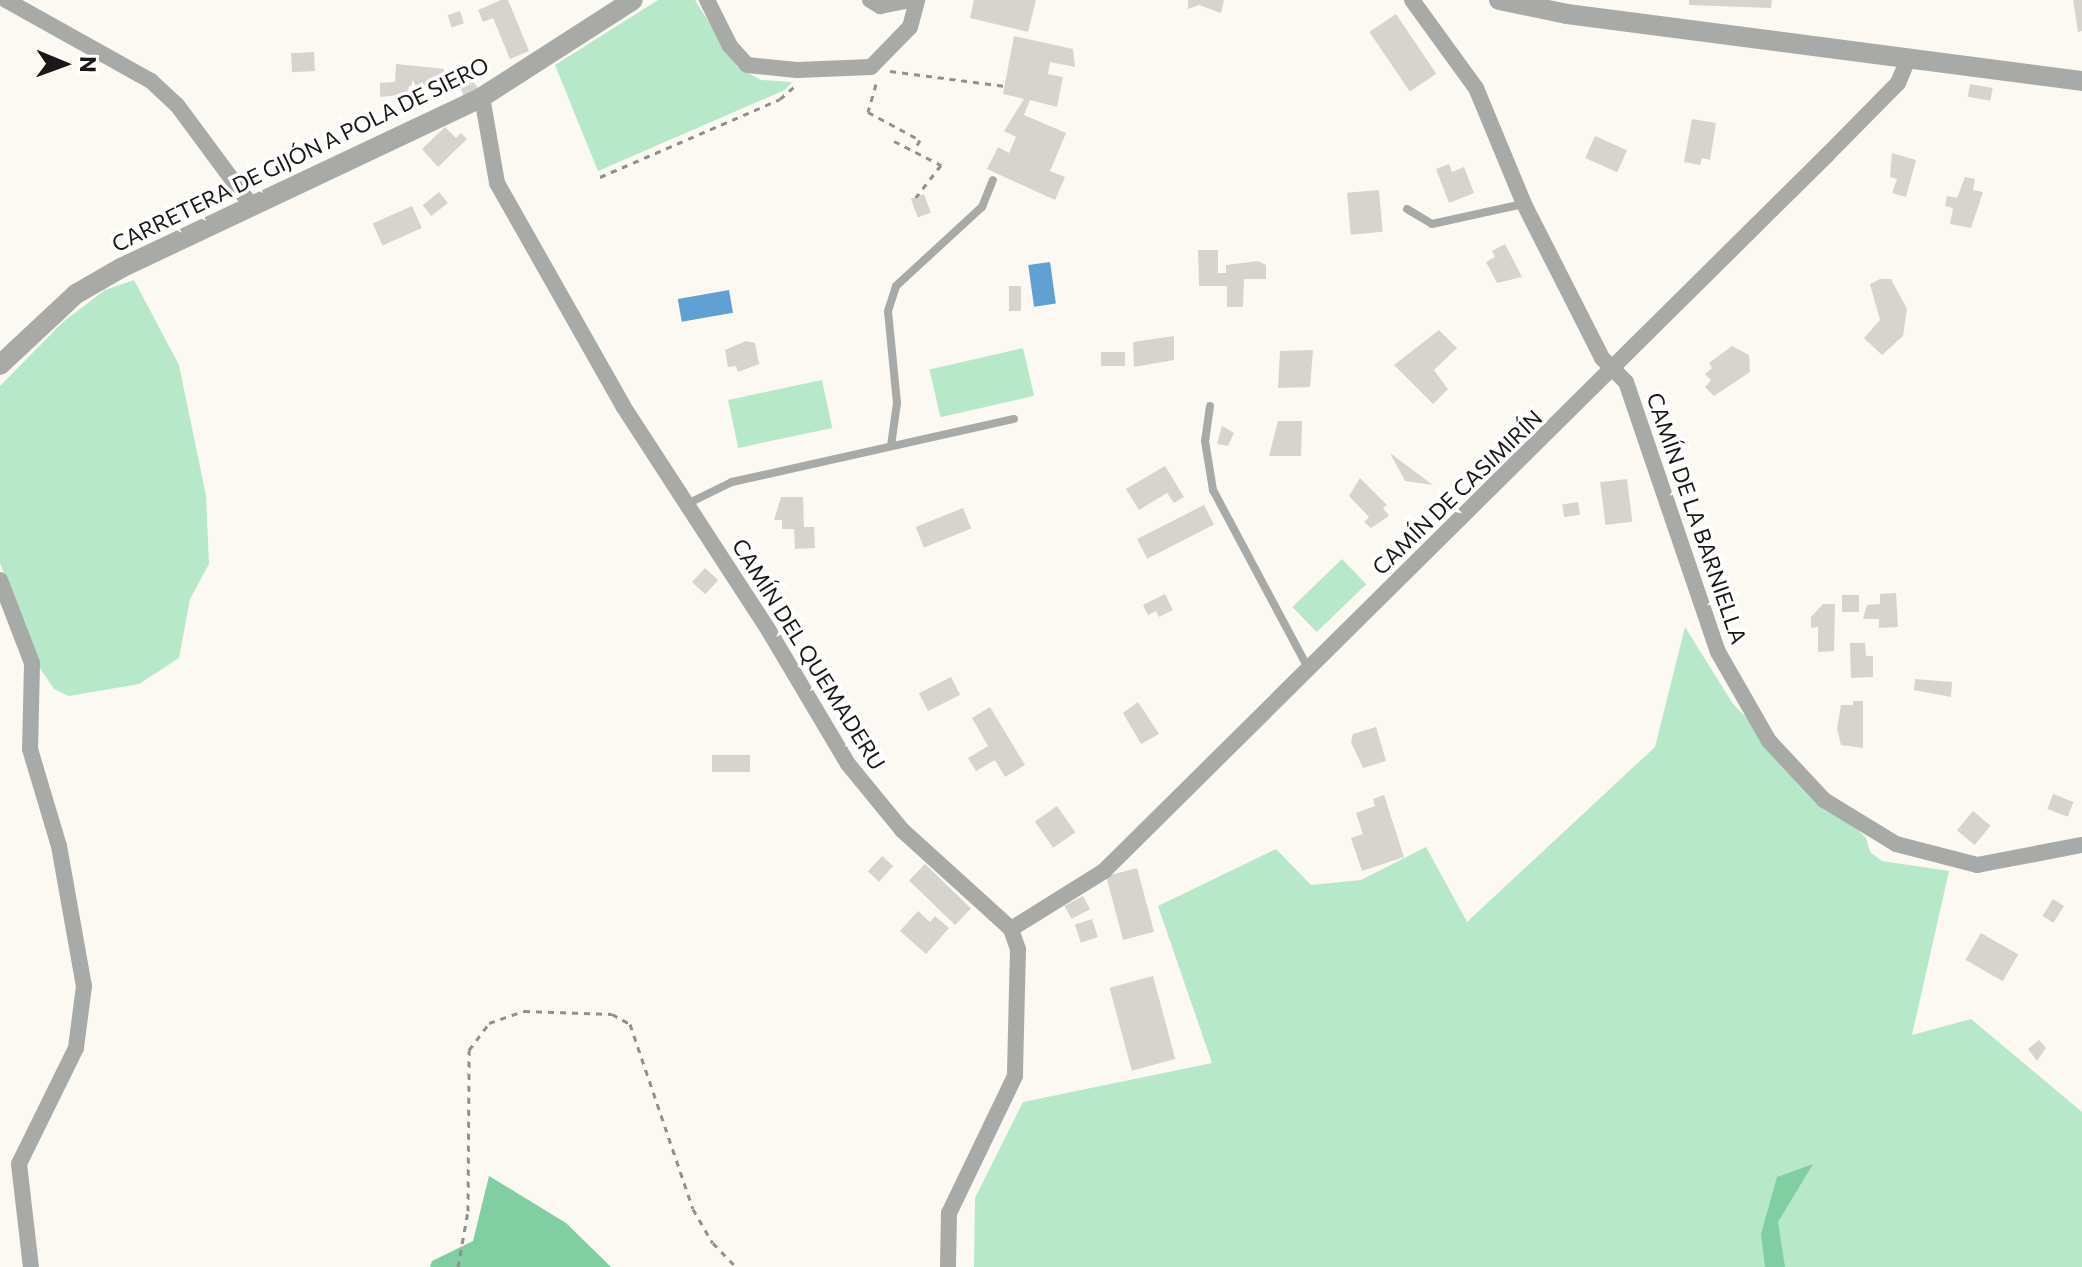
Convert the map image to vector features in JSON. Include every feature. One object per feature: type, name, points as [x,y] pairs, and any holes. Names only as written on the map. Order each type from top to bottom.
[{"type":"street","points":[[6,0],[151,81],[177,105],[251,205]]},
{"type":"street","name":"CARRETERA DE GIJÓN A POLA DE SIERO","points":[[0,365],[76,294],[251,205],[482,97],[633,0]]},
{"type":"street","points":[[707,0],[730,46],[747,65],[805,70],[871,67],[910,27],[915,0],[880,6],[870,0]]},
{"type":"street","name":"CAMÍN DE LA BARNIELLA","points":[[1412,0],[1476,88],[1524,204],[1602,358],[1626,382],[1718,652],[1769,741],[1824,800],[1896,844],[1959,863],[1991,865],[2082,845]]},
{"type":"street","points":[[1499,0],[1567,14],[2082,81]]},
{"type":"street","name":"CAMÍN DE CASIMIRÍN","points":[[1011,929],[1104,871],[1614,369],[1898,83],[1908,60]]},
{"type":"street","name":"CAMÍN DEL QUEMADERU","points":[[482,97],[497,183],[623,406],[848,764],[912,840],[1011,929]]},
{"type":"street","points":[[0,580],[32,663],[30,749],[59,846],[84,986],[76,1048],[19,1164],[31,1267]]},
{"type":"street","points":[[948,1267],[949,1213],[1015,1076],[1018,949],[1011,929]]},
{"type":"lane","points":[[891,446],[897,403],[888,311],[896,286],[982,207],[993,180]]},
{"type":"lane","points":[[1407,209],[1432,224],[1524,204]]},
{"type":"lane","points":[[1210,406],[1205,441],[1213,490],[1308,668]]},
{"type":"lane","points":[[687,504],[732,482],[1014,419]]},
{"type":"path","points":[[914,150],[920,140],[868,112],[881,69],[1005,86]]},
{"type":"path","points":[[600,177],[780,99],[805,70]]},
{"type":"path","points":[[894,141],[941,165],[916,197]]},
{"type":"path","points":[[458,1267],[468,1211],[469,1050],[489,1023],[524,1011],[612,1014],[630,1024],[693,1209],[713,1243],[736,1267]]},
{"type":"green space","points":[[658,0],[695,0],[737,67],[761,80],[792,82],[785,90],[598,171],[555,65]]},
{"type":"green space","points":[[134,280],[179,365],[206,496],[209,564],[190,599],[179,658],[139,684],[69,696],[54,689],[40,668],[0,563],[0,386],[63,322],[105,290]]},
{"type":"green space","points":[[1023,348],[1034,396],[940,417],[929,370]]},
{"type":"green space","points":[[822,380],[832,428],[738,448],[728,400]]},
{"type":"green space","points":[[1342,559],[1366,584],[1317,632],[1292,607]]},
{"type":"green space","points":[[1685,627],[1733,704],[1866,838],[1870,852],[1882,861],[1949,871],[1912,1035],[1971,1019],[2082,1112],[2082,1267],[974,1267],[975,1198],[1023,1102],[1212,1063],[1158,906],[1276,849],[1311,885],[1361,880],[1426,847],[1467,922],[1655,747]]},
{"type":"green space","points":[[1813,1164],[1778,1222],[1785,1267],[1765,1267],[1761,1234],[1777,1177]]},
{"type":"green space","points":[[489,1176],[566,1223],[611,1267],[430,1267],[432,1261],[473,1241]]},
{"type":"water","points":[[1050,262],[1056,304],[1034,307],[1028,265]]},
{"type":"water","points":[[729,290],[733,313],[682,322],[678,299]]},
{"type":"building","points":[[508,0],[529,51],[510,59],[493,18],[483,22],[478,10]]},
{"type":"building","points":[[974,0],[1036,0],[1028,32],[970,18]]},
{"type":"building","points":[[1188,0],[1224,0],[1221,13],[1199,5],[1188,9]]},
{"type":"building","points":[[1689,0],[1772,0],[1771,8],[1689,5]]},
{"type":"building","points":[[2073,0],[2082,0],[2082,31],[2078,32]]},
{"type":"building","points":[[460,11],[464,23],[452,27],[448,15]]},
{"type":"building","points":[[1396,14],[1436,74],[1410,92],[1369,32]]},
{"type":"building","points":[[1014,36],[1073,49],[1075,67],[1050,62],[1048,74],[1063,77],[1057,107],[1030,100],[1024,115],[1066,133],[1050,171],[1065,177],[1055,200],[987,169],[998,147],[1009,153],[1016,137],[1004,131],[1024,99],[1003,94]]},
{"type":"building","points":[[314,52],[315,71],[292,72],[291,53]]},
{"type":"building","points":[[396,64],[465,71],[479,89],[464,96],[459,85],[409,86],[408,94],[380,97],[380,83],[395,82]]},
{"type":"building","points":[[1970,84],[1993,88],[1990,101],[1968,97]]},
{"type":"building","points":[[1692,119],[1716,123],[1710,160],[1702,158],[1700,165],[1684,162]]},
{"type":"building","points":[[445,127],[456,138],[461,133],[467,139],[438,167],[422,149]]},
{"type":"building","points":[[1595,136],[1627,150],[1617,172],[1585,158]]},
{"type":"building","points":[[1892,153],[1916,160],[1906,197],[1892,193],[1897,179],[1890,177]]},
{"type":"building","points":[[1449,164],[1452,172],[1464,167],[1474,193],[1449,203],[1436,169]]},
{"type":"building","points":[[1965,177],[1975,179],[1973,190],[1983,192],[1971,228],[1950,224],[1953,208],[1945,206],[1947,196],[1957,198]]},
{"type":"building","points":[[1379,190],[1383,232],[1351,235],[1347,193]]},
{"type":"building","points":[[439,192],[448,203],[431,216],[423,205]]},
{"type":"building","points":[[924,194],[931,213],[918,218],[911,199]]},
{"type":"building","points":[[412,206],[422,228],[382,245],[373,223]]},
{"type":"building","points":[[1505,244],[1522,277],[1497,283],[1486,262],[1495,257],[1492,251]]},
{"type":"building","points":[[1198,250],[1218,250],[1218,273],[1226,273],[1226,265],[1258,261],[1266,265],[1266,279],[1244,279],[1243,307],[1227,307],[1227,286],[1199,286]]},
{"type":"building","points":[[1880,279],[1891,279],[1907,309],[1903,336],[1882,355],[1864,338],[1880,320],[1870,284]]},
{"type":"building","points":[[1009,286],[1021,286],[1021,311],[1009,311]]},
{"type":"building","points":[[1439,330],[1457,348],[1434,370],[1448,389],[1433,404],[1394,365]]},
{"type":"building","points":[[1174,336],[1174,360],[1134,367],[1133,342]]},
{"type":"building","points":[[746,341],[755,343],[759,364],[738,372],[736,366],[728,367],[725,350]]},
{"type":"building","points":[[1732,346],[1749,355],[1750,372],[1714,396],[1705,387],[1711,380],[1705,374],[1712,368],[1709,363]]},
{"type":"building","points":[[1313,350],[1310,387],[1278,388],[1280,351]]},
{"type":"building","points":[[1101,352],[1125,352],[1125,366],[1101,366]]},
{"type":"building","points":[[1278,421],[1302,421],[1301,456],[1269,456]]},
{"type":"building","points":[[1222,426],[1234,433],[1228,446],[1217,444]]},
{"type":"building","points":[[1390,453],[1433,485],[1405,481]]},
{"type":"building","points":[[1165,466],[1184,497],[1174,503],[1167,493],[1139,510],[1126,489]]},
{"type":"building","points":[[1360,478],[1387,505],[1383,508],[1389,516],[1371,528],[1364,522],[1369,517],[1349,496]]},
{"type":"building","points":[[1627,479],[1632,522],[1605,525],[1600,482]]},
{"type":"building","points":[[781,497],[803,497],[804,527],[814,527],[815,548],[795,549],[794,529],[782,529],[782,520],[774,520]]},
{"type":"building","points":[[1578,502],[1580,515],[1564,517],[1562,505]]},
{"type":"building","points":[[1204,505],[1214,525],[1147,559],[1137,539]]},
{"type":"building","points":[[963,508],[971,528],[924,548],[916,527]]},
{"type":"building","points":[[705,568],[718,580],[705,594],[692,582]]},
{"type":"building","points":[[1896,593],[1898,627],[1879,628],[1879,619],[1863,619],[1867,605],[1880,604],[1880,594]]},
{"type":"building","points":[[1165,594],[1173,610],[1159,617],[1156,611],[1148,615],[1143,605]]},
{"type":"building","points":[[1842,595],[1859,595],[1859,612],[1842,612]]},
{"type":"building","points":[[1823,604],[1835,604],[1834,651],[1818,652],[1818,627],[1811,628],[1811,617]]},
{"type":"building","points":[[1850,643],[1865,643],[1866,656],[1873,656],[1873,677],[1851,678]]},
{"type":"building","points":[[951,677],[960,695],[928,711],[919,693]]},
{"type":"building","points":[[1915,679],[1952,682],[1951,697],[1914,690]]},
{"type":"building","points":[[1853,701],[1863,701],[1863,748],[1841,745],[1837,729],[1841,705],[1853,705]]},
{"type":"building","points":[[1138,702],[1159,734],[1141,744],[1123,713]]},
{"type":"building","points":[[990,707],[1025,765],[1005,777],[995,760],[976,771],[968,758],[988,746],[972,718]]},
{"type":"building","points":[[1376,727],[1386,761],[1363,768],[1351,742],[1353,734]]},
{"type":"building","points":[[712,755],[750,755],[750,772],[712,772]]},
{"type":"building","points":[[2053,794],[2074,802],[2068,817],[2047,809]]},
{"type":"building","points":[[1384,795],[1404,857],[1362,871],[1351,838],[1363,834],[1356,813],[1375,806],[1373,799]]},
{"type":"building","points":[[1057,806],[1075,832],[1053,848],[1035,821]]},
{"type":"building","points":[[1973,811],[1991,826],[1975,845],[1957,830]]},
{"type":"building","points":[[882,856],[893,866],[879,882],[868,872]]},
{"type":"building","points":[[925,864],[971,908],[955,925],[909,881]]},
{"type":"building","points":[[1137,868],[1154,932],[1123,940],[1106,876]]},
{"type":"building","points":[[1083,896],[1090,909],[1072,919],[1064,906]]},
{"type":"building","points":[[2053,899],[2064,906],[2053,923],[2042,916]]},
{"type":"building","points":[[918,911],[930,922],[935,916],[949,928],[926,954],[900,931]]},
{"type":"building","points":[[1092,919],[1098,937],[1081,943],[1075,925]]},
{"type":"building","points":[[1981,933],[2018,954],[2003,981],[1966,960]]},
{"type":"building","points":[[1153,976],[1175,1059],[1132,1071],[1110,988]]},
{"type":"building","points":[[2039,1040],[2046,1048],[2037,1061],[2028,1049]]}]
